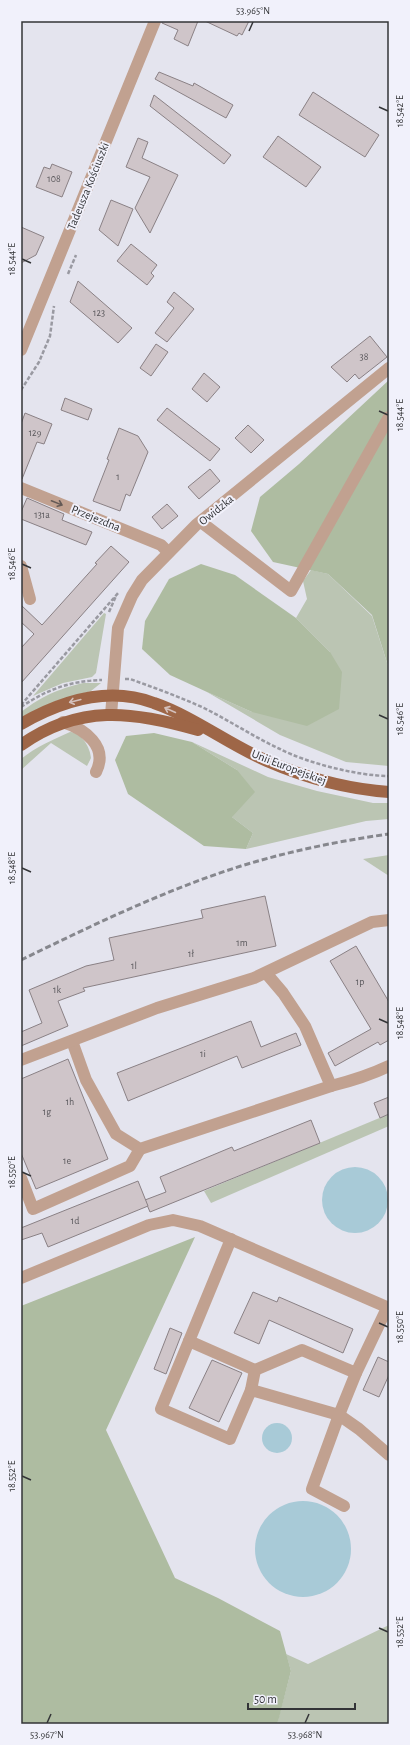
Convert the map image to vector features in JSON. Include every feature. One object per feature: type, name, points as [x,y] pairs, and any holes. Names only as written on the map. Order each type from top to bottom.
[{"type":"main road","points":[[21,724],[44,711],[65,703],[89,697],[113,696]]},
{"type":"main road","name":"Unii Europejskiej","points":[[113,696],[153,702],[183,716],[266,761],[319,781],[366,791],[389,792]]},
{"type":"main road","name":"Unii Europejskiej","points":[[21,745],[32,737],[56,724],[101,714],[146,718],[180,725],[216,735]]},
{"type":"street","name":"Tadeusza Kościuszki","points":[[21,350],[155,21]]},
{"type":"street","name":"Owidzka","points":[[111,715],[118,628],[132,596],[142,580],[168,552],[201,522],[389,368]]},
{"type":"street","points":[[201,522],[291,591],[389,417]]},
{"type":"street","name":"Przejezdna","points":[[21,488],[161,545],[168,552]]},
{"type":"street","points":[[21,566],[30,599]]},
{"type":"street","points":[[63,722],[77,727],[87,734],[96,745],[100,757],[100,765],[96,772]]},
{"type":"street","points":[[21,1060],[157,1008],[254,978],[372,922],[389,920]]},
{"type":"street","points":[[266,973],[283,993],[305,1026],[331,1086]]},
{"type":"street","points":[[72,1041],[86,1080],[116,1134],[140,1150]]},
{"type":"street","points":[[21,1178],[33,1209],[130,1166],[140,1150],[376,1072],[389,1066]]},
{"type":"street","points":[[21,1278],[149,1225],[173,1220],[200,1226],[388,1308],[356,1373],[312,1489],[344,1506]]},
{"type":"street","points":[[231,1239],[161,1409],[230,1439],[251,1390],[255,1370]]},
{"type":"street","points":[[189,1341],[255,1370],[302,1350],[356,1373]]},
{"type":"street","points":[[251,1390],[339,1415],[359,1429],[389,1455]]},
{"type":"path","points":[[153,688],[205,709],[280,750],[309,761],[368,774],[389,776]]},
{"type":"green space","points":[[389,380],[389,669],[372,615],[328,574],[273,562],[251,531],[260,497],[299,464]]},
{"type":"green space","points":[[201,564],[235,575],[296,618],[330,652],[342,672],[339,709],[307,726],[252,712],[170,675],[142,649],[145,621],[169,579]]},
{"type":"green space","points":[[311,570],[328,574],[372,616],[389,669],[389,766],[346,762],[280,735],[207,692],[252,712],[330,652],[296,618],[307,599],[303,581]]},
{"type":"green space","points":[[104,613],[106,614],[96,673],[92,677],[63,683],[33,696]]},
{"type":"green space","points":[[83,683],[101,683],[91,691],[56,701],[21,717],[21,712],[44,697],[65,688]]},
{"type":"green space","points":[[70,732],[82,738],[89,749],[91,758],[87,766],[51,743],[21,770],[21,759],[38,747]]},
{"type":"green space","points":[[154,733],[192,742],[237,770],[255,792],[232,817],[253,833],[246,849],[204,846],[128,794],[115,760],[126,736]]},
{"type":"green space","points":[[192,742],[268,777],[317,791],[373,803],[389,803],[389,819],[366,821],[246,849],[253,833],[232,817],[237,770]]},
{"type":"green space","points":[[389,855],[389,876],[363,859]]},
{"type":"green space","points":[[389,1114],[389,1126],[211,1203],[204,1191]]},
{"type":"green space","points":[[195,1237],[106,1430],[175,1578],[218,1598],[280,1631],[291,1671],[277,1724],[21,1724],[21,1306]]},
{"type":"green space","points":[[389,1625],[389,1724],[277,1724],[291,1671],[286,1654],[308,1664]]},
{"type":"water","points":[[355,1167],[368,1169],[383,1182],[386,1187],[388,1200],[386,1213],[373,1228],[368,1231],[355,1233],[342,1231],[327,1218],[324,1213],[322,1200],[324,1187],[337,1172],[342,1169]]},
{"type":"water","points":[[277,1423],[288,1427],[292,1438],[288,1449],[277,1453],[266,1449],[262,1438],[266,1427]]},
{"type":"water","points":[[303,1501],[321,1505],[337,1515],[347,1531],[351,1549],[347,1567],[337,1583],[321,1593],[303,1597],[285,1593],[269,1583],[259,1567],[255,1549],[259,1531],[269,1515],[285,1505]]},
{"type":"building","points":[[162,21],[198,21],[188,46],[174,39],[178,30],[162,23]]},
{"type":"building","points":[[205,21],[249,21],[242,35],[239,33],[237,36]]},
{"type":"building","points":[[159,72],[193,86],[194,83],[233,105],[226,118],[155,79]]},
{"type":"building","points":[[313,92],[379,135],[365,157],[299,115]]},
{"type":"building","points":[[154,95],[231,155],[224,164],[150,106]]},
{"type":"building","points":[[278,136],[321,167],[306,187],[263,157]]},
{"type":"building","points":[[138,138],[148,142],[142,158],[178,175],[150,233],[135,208],[150,177],[126,167]]},
{"type":"building","points":[[52,164],[72,172],[62,197],[36,187],[44,167],[50,169]]},
{"type":"building","points":[[111,200],[133,209],[118,246],[99,230]]},
{"type":"building","points":[[21,227],[44,237],[36,255],[21,263]]},
{"type":"building","points":[[131,244],[157,265],[151,273],[154,276],[147,285],[117,261]]},
{"type":"building","points":[[78,281],[132,328],[118,343],[70,302]]},
{"type":"building","points":[[174,292],[194,309],[167,342],[155,333],[174,308],[167,302]]},
{"type":"building","points":[[370,336],[387,357],[359,379],[355,374],[347,382],[331,367]]},
{"type":"building","points":[[156,344],[168,352],[151,376],[140,368]]},
{"type":"building","points":[[204,373],[220,387],[207,402],[192,389]]},
{"type":"building","points":[[65,398],[92,409],[88,420],[61,410]]},
{"type":"building","points":[[167,408],[220,449],[210,461],[157,420]]},
{"type":"building","points":[[25,413],[52,424],[44,444],[37,442],[22,479],[21,424]]},
{"type":"building","points":[[248,425],[264,440],[251,453],[235,438]]},
{"type":"building","points":[[119,428],[138,436],[148,452],[130,496],[126,494],[120,511],[93,501],[109,460],[107,459]]},
{"type":"building","points":[[210,469],[220,481],[199,499],[188,487]]},
{"type":"building","points":[[27,498],[64,514],[62,520],[92,532],[86,545],[21,519],[21,512]]},
{"type":"building","points":[[167,504],[178,516],[162,529],[152,517]]},
{"type":"building","points":[[111,546],[129,562],[21,683],[21,648],[34,634],[21,622],[21,605],[42,625],[97,564],[95,563]]},
{"type":"building","points":[[265,896],[276,946],[83,988],[85,991],[58,1001],[68,1026],[21,1046],[21,1032],[42,1023],[29,990],[86,966],[114,960],[109,938],[203,918],[201,910]]},
{"type":"building","points":[[356,946],[389,1002],[389,1040],[380,1045],[378,1042],[335,1066],[328,1053],[371,1029],[330,961]]},
{"type":"building","points":[[251,1021],[261,1047],[296,1033],[301,1045],[242,1068],[237,1056],[128,1101],[117,1073]]},
{"type":"building","points":[[68,1059],[108,1159],[36,1189],[21,1153],[21,1079]]},
{"type":"building","points":[[389,1097],[389,1114],[380,1118],[374,1103]]},
{"type":"building","points":[[311,1120],[320,1143],[150,1212],[145,1200],[166,1192],[160,1177],[232,1147],[234,1151]]},
{"type":"building","points":[[138,1181],[148,1206],[48,1247],[42,1233],[21,1240],[21,1228]]},
{"type":"building","points":[[253,1292],[277,1302],[279,1297],[353,1329],[343,1353],[269,1320],[259,1344],[234,1333]]},
{"type":"building","points":[[170,1328],[182,1333],[166,1374],[154,1369]]},
{"type":"building","points":[[378,1357],[389,1362],[389,1375],[379,1397],[363,1390]]},
{"type":"building","points":[[212,1360],[242,1373],[219,1422],[189,1408]]},
{"type":"railway","points":[[21,960],[157,897],[213,875],[296,851],[333,843],[389,834]]}]
